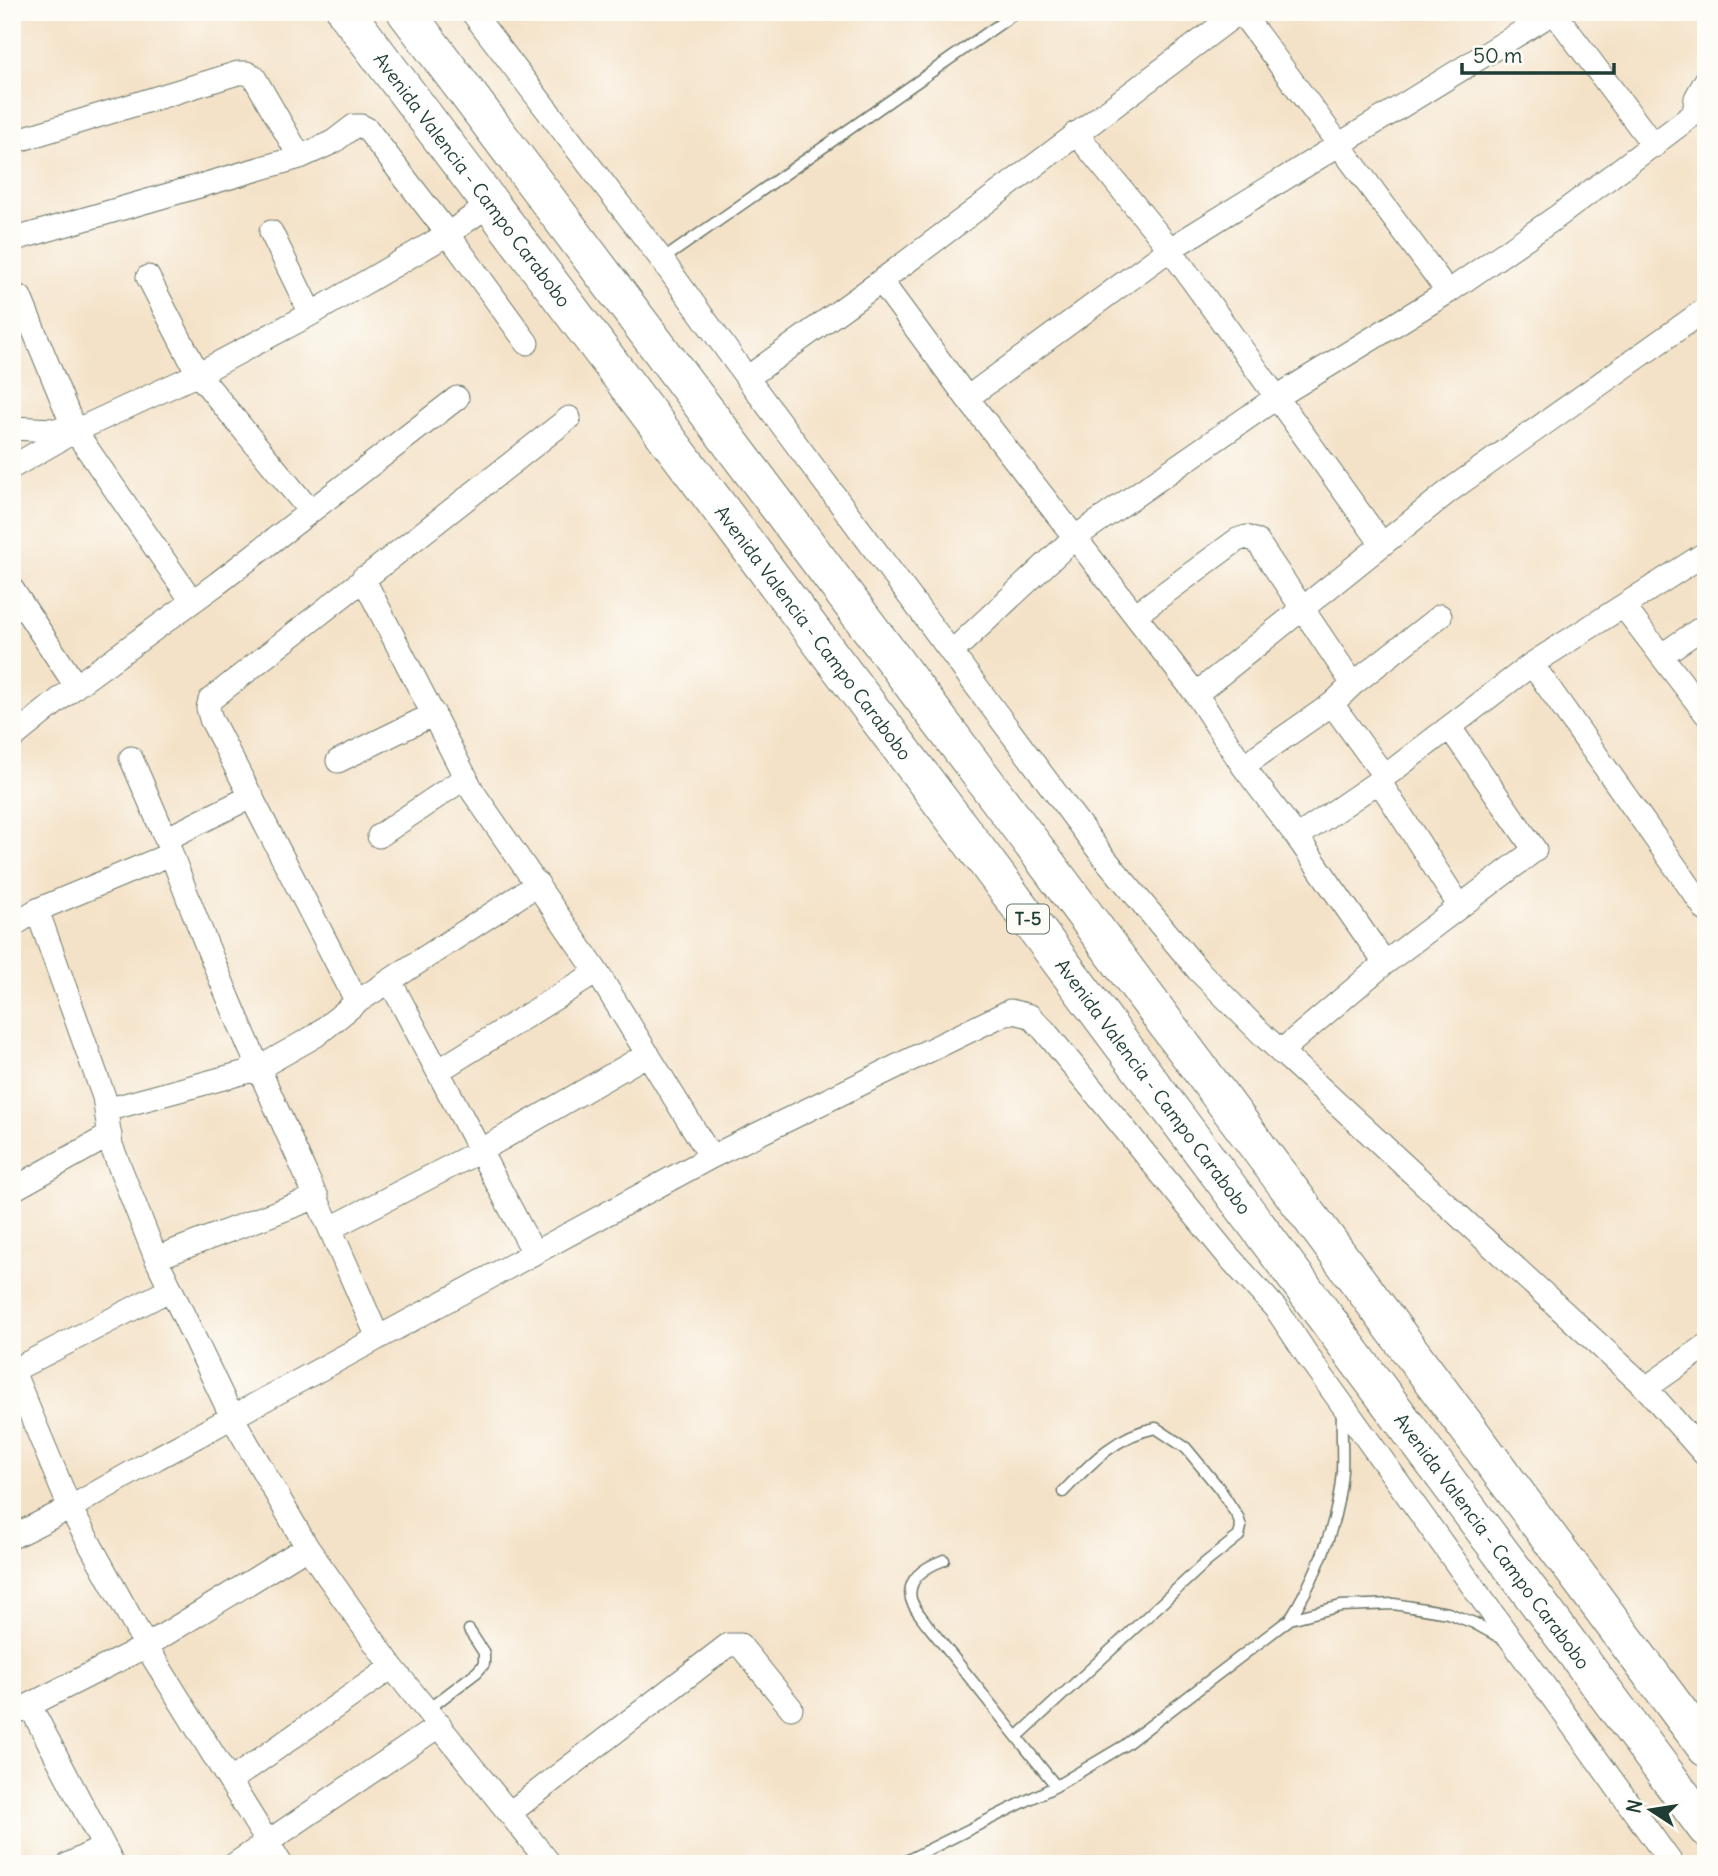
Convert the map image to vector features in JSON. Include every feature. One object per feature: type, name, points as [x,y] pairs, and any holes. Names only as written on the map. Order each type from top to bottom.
[{"type":"highway","name":"Avenida Valencia - Campo Carabobo","points":[[345,12],[984,859],[1706,1828]]},
{"type":"highway","name":"T-5","points":[[406,12],[1018,825],[1706,1748]]},
{"type":"street","points":[[472,12],[662,260],[1102,855],[1198,970],[1280,1052],[1646,1388],[1706,1456]]},
{"type":"street","points":[[747,378],[1240,12],[1448,292]]},
{"type":"street","points":[[967,398],[1170,249],[1554,12],[1654,146]]},
{"type":"street","points":[[12,142],[247,72],[254,77],[300,157]]},
{"type":"street","points":[[952,652],[1073,538],[1277,397],[1448,292],[1700,112],[1696,98],[1706,80]]},
{"type":"street","points":[[12,240],[300,157],[333,142],[354,126],[361,126],[367,129],[448,234],[527,343]]},
{"type":"street","points":[[1076,133],[1170,249],[1382,544]]},
{"type":"street","points":[[12,467],[75,432],[198,374],[311,314],[448,234],[490,204]]},
{"type":"street","points":[[271,232],[311,314]]},
{"type":"street","points":[[148,277],[198,374],[310,511]]},
{"type":"street","points":[[881,281],[1073,538],[1196,694],[1243,766],[1297,837],[1385,963]]},
{"type":"street","points":[[20,297],[75,432],[191,601]]},
{"type":"street","points":[[1196,694],[1449,491],[1706,309]]},
{"type":"street","points":[[12,738],[76,686],[457,398]]},
{"type":"street","points":[[357,1002],[211,719],[209,700],[569,418]]},
{"type":"street","points":[[12,428],[75,432]]},
{"type":"street","points":[[1135,615],[1237,540],[1246,537],[1257,541],[1353,684]]},
{"type":"street","points":[[1297,837],[1382,779],[1532,664],[1706,553]]},
{"type":"street","points":[[363,578],[473,792],[597,972],[711,1157]]},
{"type":"street","points":[[12,589],[76,686]]},
{"type":"street","points":[[1624,607],[1706,714]]},
{"type":"street","points":[[1243,766],[1332,704],[1353,684],[1440,616]]},
{"type":"street","points":[[1662,655],[1706,625]]},
{"type":"street","points":[[1532,664],[1706,910]]},
{"type":"street","points":[[1332,704],[1382,779],[1459,905]]},
{"type":"street","points":[[338,761],[434,713]]},
{"type":"street","points":[[1280,1052],[1385,963],[1535,850],[1450,728]]},
{"type":"street","points":[[131,758],[257,1069],[331,1228],[378,1338]]},
{"type":"street","points":[[379,836],[466,777]]},
{"type":"street","points":[[12,926],[37,910],[168,846],[252,796]]},
{"type":"street","points":[[106,1110],[257,1069],[315,1037],[357,1002],[538,884]]},
{"type":"street","points":[[37,910],[104,1097],[111,1145],[156,1258],[232,1418],[307,1547],[392,1667],[511,1812],[550,1864]]},
{"type":"street","points":[[438,1071],[597,972]]},
{"type":"street","points":[[390,981],[534,1253]]},
{"type":"street","points":[[12,1537],[70,1508],[711,1157],[1010,1010],[1030,1016],[1044,1030],[1229,1257],[1277,1310],[1672,1864]]},
{"type":"street","points":[[331,1228],[480,1151],[648,1054]]},
{"type":"street","points":[[12,1190],[110,1135]]},
{"type":"street","points":[[156,1258],[317,1197]]},
{"type":"street","points":[[1229,1257],[1265,1237]]},
{"type":"street","points":[[171,1289],[12,1370],[70,1508],[146,1646],[281,1864]]},
{"type":"street","points":[[1646,1388],[1706,1346]]},
{"type":"street","points":[[69,1864],[109,1855],[21,1710],[146,1646],[307,1547]]},
{"type":"street","points":[[511,1812],[728,1645],[740,1645],[790,1708]]},
{"type":"street","points":[[230,1782],[392,1667]]},
{"type":"street","points":[[236,1864],[434,1717]]},
{"type":"lane","points":[[662,260],[1017,12]]},
{"type":"lane","points":[[1290,1619],[1316,1573],[1333,1523],[1342,1472],[1342,1404]]},
{"type":"lane","points":[[1017,1737],[1205,1563],[1239,1536],[1241,1527],[1238,1517],[1219,1488],[1186,1448],[1156,1428],[1137,1431],[1099,1454],[1063,1492]]},
{"type":"lane","points":[[944,1560],[925,1567],[911,1586],[911,1600],[926,1623],[1056,1786]]},
{"type":"lane","points":[[900,1864],[1056,1786],[1125,1745],[1290,1619],[1341,1606],[1394,1604],[1421,1607],[1448,1613],[1499,1635],[1526,1660]]},
{"type":"lane","points":[[434,1717],[484,1664],[484,1653],[469,1630]]}]
